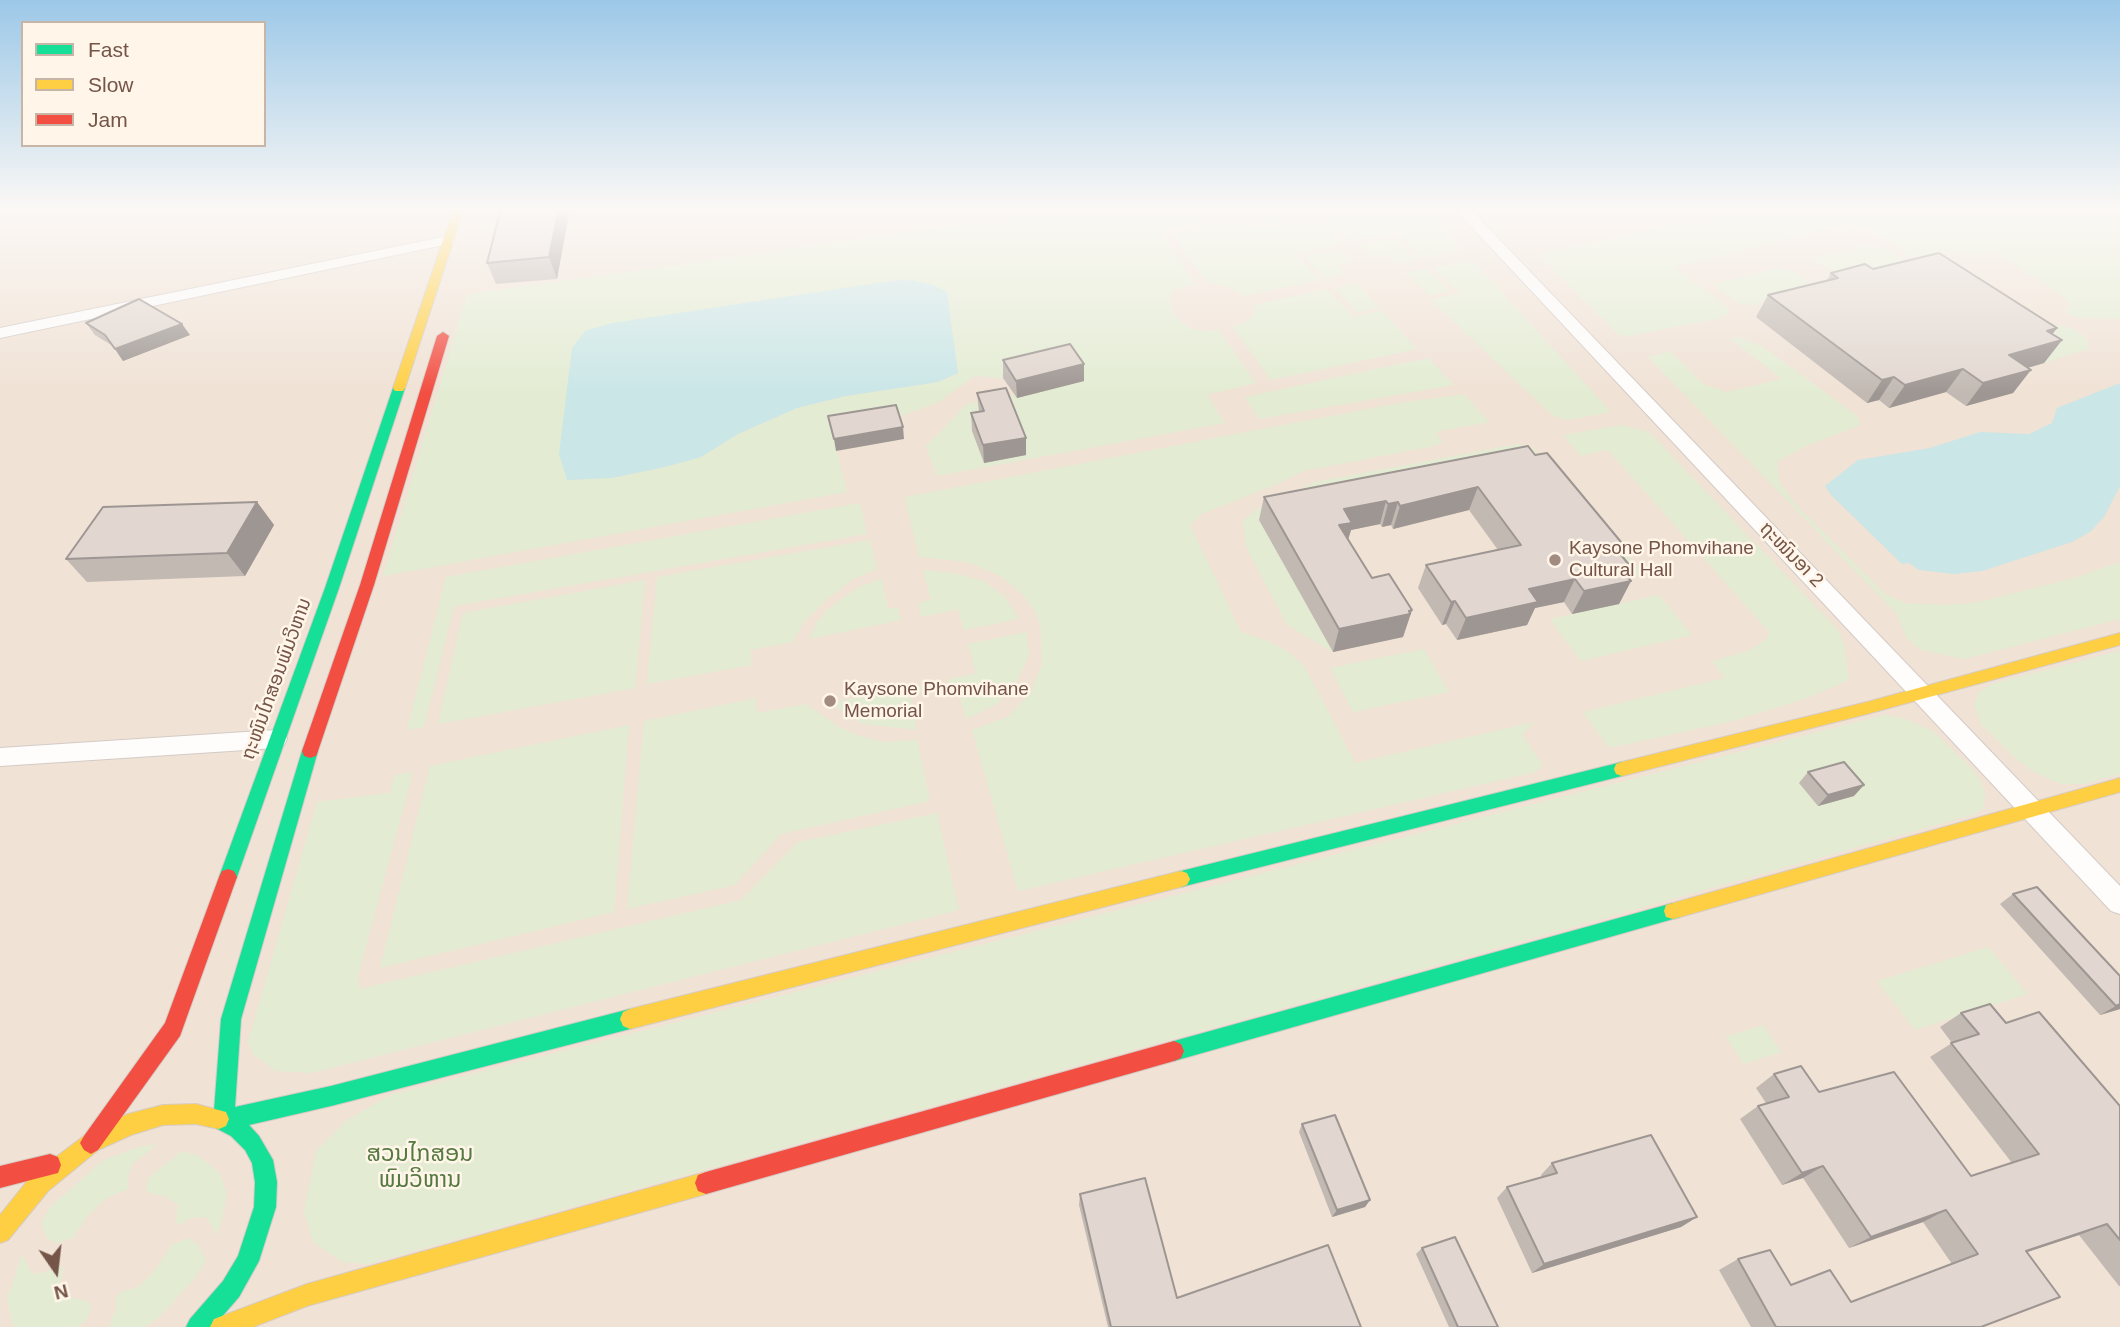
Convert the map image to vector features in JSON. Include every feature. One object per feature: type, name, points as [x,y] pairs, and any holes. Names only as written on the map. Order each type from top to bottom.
[{"type":"main road","name":"ຖະໜົນໄກສອນພົມວິຫານ","points":[[224,1120],[231,1019],[285,771],[276,739],[332,588],[438,270]]},
{"type":"main road","name":"ຖະໜົນໄກສອນພົມວິຫານ","points":[[92,1143],[173,1030],[367,585],[449,318]]},
{"type":"main road","points":[[224,1120],[331,1096],[990,926],[1867,708],[2120,639]]},
{"type":"main road","points":[[222,1327],[307,1295],[2120,785]]},
{"type":"main road","points":[[0,1232],[40,1183],[64,1161],[128,1125],[163,1115],[195,1114],[224,1120],[252,1143],[262,1160],[266,1182],[265,1207],[248,1261],[231,1289],[198,1327]]},
{"type":"main road","points":[[0,1177],[64,1161]]},
{"type":"street","points":[[0,333],[304,270]]},
{"type":"street","name":"ຖະໜົນອາ 2","points":[[1520,270],[2120,903]]},
{"type":"street","points":[[0,757],[276,739]]},
{"type":"shaded area","points":[[0,270],[2120,270],[2120,1327],[0,1327]]},
{"type":"green space","points":[[640,270],[1185,270],[1194,284],[1176,289],[1170,296],[1173,315],[1189,328],[1219,330],[1256,383],[1207,395],[1225,423],[937,476],[926,446],[967,404],[1014,395],[1017,398],[1083,381],[1069,361],[1003,378],[975,376],[937,403],[898,417],[831,428],[847,492],[383,576],[467,294]],"holes":[[[947,292],[958,374],[938,382],[846,396],[797,408],[738,434],[701,457],[665,467],[612,478],[567,480]]]},
{"type":"green space","points":[[1199,270],[1311,270],[1320,280],[1243,296],[1228,286],[1207,282]]},
{"type":"green space","points":[[1317,270],[1341,270],[1345,274],[1324,278]]},
{"type":"green space","points":[[1428,270],[1450,291],[1429,295],[1406,273]]},
{"type":"green space","points":[[1435,270],[1481,270],[1611,412],[1568,420],[1553,416],[1431,300],[1460,293]]},
{"type":"green space","points":[[1554,270],[1677,270],[1729,308],[1728,313],[1721,318],[1630,336],[1619,335]]},
{"type":"green space","points":[[1771,270],[1787,270],[1796,272],[1813,285],[1806,292],[1754,305],[1740,304],[1716,288],[1715,284]]},
{"type":"green space","points":[[1829,270],[1875,270],[1842,278]]},
{"type":"green space","points":[[2023,270],[2120,270],[2120,319],[2082,318],[2067,314],[2066,311],[2071,306],[2063,296]]},
{"type":"green space","points":[[1357,283],[1379,307],[1356,312],[1335,288]]},
{"type":"green space","points":[[1327,289],[1353,317],[1382,311],[1417,349],[1271,380],[1233,327],[1252,318],[1256,310],[1253,305]]},
{"type":"green space","points":[[2060,325],[2076,330],[2088,340],[2088,349],[2044,363],[2029,354],[2022,329]]},
{"type":"green space","points":[[1729,338],[1741,338],[1762,346],[1857,416],[1861,425],[1806,446],[1777,462],[1779,481],[1798,507],[1885,594],[1905,603],[1974,603],[2074,578],[2120,562],[2120,619],[1964,659],[1921,650],[1907,639],[1896,613],[1648,357],[1670,351],[1703,384],[1727,392],[1782,379]]},
{"type":"green space","points":[[1428,358],[1454,385],[1259,419],[1245,397]]},
{"type":"green space","points":[[1465,395],[1489,422],[1435,432],[1443,441],[1434,446],[1303,471],[1202,514],[1190,525],[1241,632],[1271,642],[1289,652],[1305,667],[1355,763],[1534,722],[1522,735],[1543,765],[1540,769],[1018,891],[972,730],[1008,717],[1031,692],[1042,664],[1041,630],[1036,613],[1023,595],[1002,577],[968,562],[919,557],[905,497],[1399,403]]},
{"type":"green space","points":[[1622,425],[1649,432],[1838,630],[1844,644],[1849,680],[1807,698],[1733,721],[1609,748],[1583,712],[1725,678],[1712,661],[1748,651],[1766,640],[1769,632],[1608,450],[1581,456],[1563,435]]},
{"type":"green space","points":[[1518,444],[1532,447],[1644,574],[1611,581],[1538,477],[1260,520],[1333,652],[1287,625],[1246,547],[1243,521],[1257,509],[1315,482]]},
{"type":"green space","points":[[860,503],[867,534],[454,606],[424,727],[407,730],[446,577]]},
{"type":"green space","points":[[870,540],[877,569],[853,579],[827,599],[803,623],[793,642],[750,650],[752,665],[647,684],[657,577]]},
{"type":"green space","points":[[923,570],[954,573],[984,581],[1005,597],[1019,619],[964,630],[958,609],[921,617],[918,603],[931,600]]},
{"type":"green space","points":[[882,578],[888,609],[898,607],[901,620],[809,639],[817,622],[827,610],[857,588]]},
{"type":"green space","points":[[645,580],[635,688],[438,724],[463,613]]},
{"type":"green space","points":[[1659,595],[1692,635],[1581,661],[1550,619]]},
{"type":"green space","points":[[1027,632],[1029,655],[1017,681],[999,703],[966,719],[957,686],[949,687],[947,680],[976,673],[968,644]]},
{"type":"green space","points":[[1424,649],[1449,692],[1353,712],[1330,668]]},
{"type":"green space","points":[[2120,651],[2120,774],[2084,784],[2061,784],[2036,773],[2016,759],[1981,724],[1974,705],[1978,693],[1991,684]]},
{"type":"green space","points":[[923,685],[924,692],[910,695],[917,730],[862,724],[829,703]]},
{"type":"green space","points":[[756,698],[757,713],[806,704],[839,727],[857,735],[884,742],[917,740],[930,801],[781,834],[735,885],[627,909],[644,721]]},
{"type":"green space","name":"ສວນໄກສອນ ພົມວິຫານ","points":[[1884,715],[1903,718],[1933,731],[1981,781],[1985,795],[1984,807],[1976,814],[368,1264],[342,1262],[313,1242],[304,1211],[316,1151],[347,1120],[390,1095]]},
{"type":"green space","points":[[629,725],[614,912],[380,968],[430,766]]},
{"type":"green space","points":[[413,772],[358,976],[359,989],[741,900],[798,842],[937,813],[959,910],[311,1073],[276,1071],[254,1055],[248,1042],[317,802],[390,793],[395,775]]},
{"type":"green space","points":[[1988,947],[2028,994],[1915,1030],[1877,981]]},
{"type":"green space","points":[[1763,1025],[1781,1052],[1744,1064],[1726,1037]]},
{"type":"green space","points":[[158,1144],[132,1164],[128,1189],[106,1198],[86,1218],[74,1237],[56,1244],[46,1237],[41,1223],[51,1206],[104,1160],[139,1147]]},
{"type":"green space","points":[[181,1152],[195,1154],[219,1172],[227,1193],[218,1235],[206,1217],[192,1218],[178,1225],[178,1205],[164,1196],[148,1193],[146,1188],[149,1177]]},
{"type":"green space","points":[[189,1238],[199,1246],[206,1261],[195,1278],[160,1316],[145,1327],[109,1327],[116,1309],[116,1296],[140,1286],[159,1265],[171,1245]]},
{"type":"green space","points":[[22,1254],[32,1274],[61,1266],[63,1270],[59,1286],[73,1298],[89,1302],[91,1308],[87,1319],[79,1327],[15,1327],[12,1324],[7,1299]]},
{"type":"water","points":[[904,279],[933,285],[947,292],[958,373],[938,382],[846,396],[797,408],[738,434],[701,457],[665,467],[612,478],[567,480],[559,454],[572,348],[585,331],[612,323]]},
{"type":"water","points":[[2120,383],[2120,486],[2104,517],[2090,532],[2072,542],[1982,571],[1954,574],[1919,570],[1909,563],[1902,564],[1825,486],[1858,460],[1930,448],[1980,432],[2029,434],[2052,423],[2057,408]]},
{"type":"building","points":[[1843,270],[1966,270],[2057,328],[2047,331],[2062,340],[2009,355],[2031,370],[1983,383],[1963,369],[1905,385],[1894,377],[1882,380],[1768,295],[1838,278],[1831,273]]},
{"type":"building","points":[[139,299],[182,324],[115,349],[105,335],[86,323]]},
{"type":"building","points":[[1070,344],[1084,364],[1016,381],[1003,360]]},
{"type":"building","points":[[1006,388],[1026,438],[983,445],[971,413],[984,411],[977,393]]},
{"type":"building","points":[[896,405],[903,427],[834,439],[828,416]]},
{"type":"building","points":[[1528,446],[1535,455],[1547,453],[1626,548],[1617,550],[1630,566],[1621,569],[1631,581],[1584,591],[1575,579],[1529,589],[1538,602],[1466,618],[1455,601],[1451,602],[1426,565],[1521,545],[1478,487],[1400,506],[1398,502],[1388,504],[1386,501],[1344,509],[1352,523],[1339,525],[1372,578],[1389,574],[1412,610],[1409,611],[1410,614],[1339,629],[1264,497]]},
{"type":"building","points":[[257,502],[227,553],[66,559],[103,507]]},
{"type":"building","points":[[1844,762],[1864,785],[1828,795],[1808,772]]},
{"type":"building","points":[[2037,887],[2120,976],[2120,1004],[2116,1006],[2013,894]]},
{"type":"building","points":[[1990,1004],[2006,1023],[2039,1012],[2120,1106],[2120,1240],[2107,1224],[2026,1251],[2060,1297],[1981,1327],[1776,1327],[1738,1259],[1770,1250],[1791,1285],[1830,1270],[1851,1302],[1978,1254],[1946,1210],[1871,1237],[1823,1166],[1802,1173],[1758,1106],[1789,1097],[1774,1074],[1801,1066],[1819,1092],[1894,1072],[1971,1176],[2039,1154],[1951,1043],[1979,1034],[1961,1013]]},
{"type":"building","points":[[1335,1115],[1370,1200],[1337,1210],[1302,1124]]},
{"type":"building","points":[[1651,1135],[1697,1217],[1544,1264],[1507,1187],[1557,1173],[1552,1163]]},
{"type":"building","points":[[1145,1178],[1177,1298],[1328,1245],[1361,1327],[1111,1327],[1080,1194]]},
{"type":"building","points":[[1455,1237],[1498,1327],[1458,1327],[1422,1248]]},
{"type":"traffic: fast","points":[[228,877],[332,588],[399,388]]},
{"type":"traffic: fast","points":[[224,1120],[231,1019],[310,751]]},
{"type":"traffic: fast","points":[[1181,879],[1622,769]]},
{"type":"traffic: fast","points":[[1174,1051],[1673,911]]},
{"type":"traffic: fast","points":[[224,1120],[331,1096],[630,1019]]},
{"type":"traffic: fast","points":[[198,1327],[231,1289],[248,1261],[265,1207],[266,1182],[262,1160],[252,1143],[238,1129],[219,1119]]},
{"type":"traffic: slow","points":[[399,388],[438,270]]},
{"type":"traffic: slow","points":[[1622,769],[1867,708],[2120,639]]},
{"type":"traffic: slow","points":[[1673,911],[2120,785]]},
{"type":"traffic: slow","points":[[630,1019],[1181,879]]},
{"type":"traffic: slow","points":[[0,1232],[40,1183],[91,1143],[128,1125],[163,1115],[196,1114],[219,1119]]},
{"type":"traffic: slow","points":[[222,1327],[307,1295],[706,1183]]},
{"type":"traffic: jam","points":[[310,751],[367,585],[443,336]]},
{"type":"traffic: jam","points":[[91,1143],[173,1029],[228,877]]},
{"type":"traffic: jam","points":[[706,1183],[1174,1051]]},
{"type":"traffic: jam","points":[[0,1177],[50,1165]]},
{"type":"place","name":"Kaysone Phomvihane Cultural Hall","points":[[1555,560]]},
{"type":"place","name":"Kaysone Phomvihane Memorial","points":[[830,701]]}]
